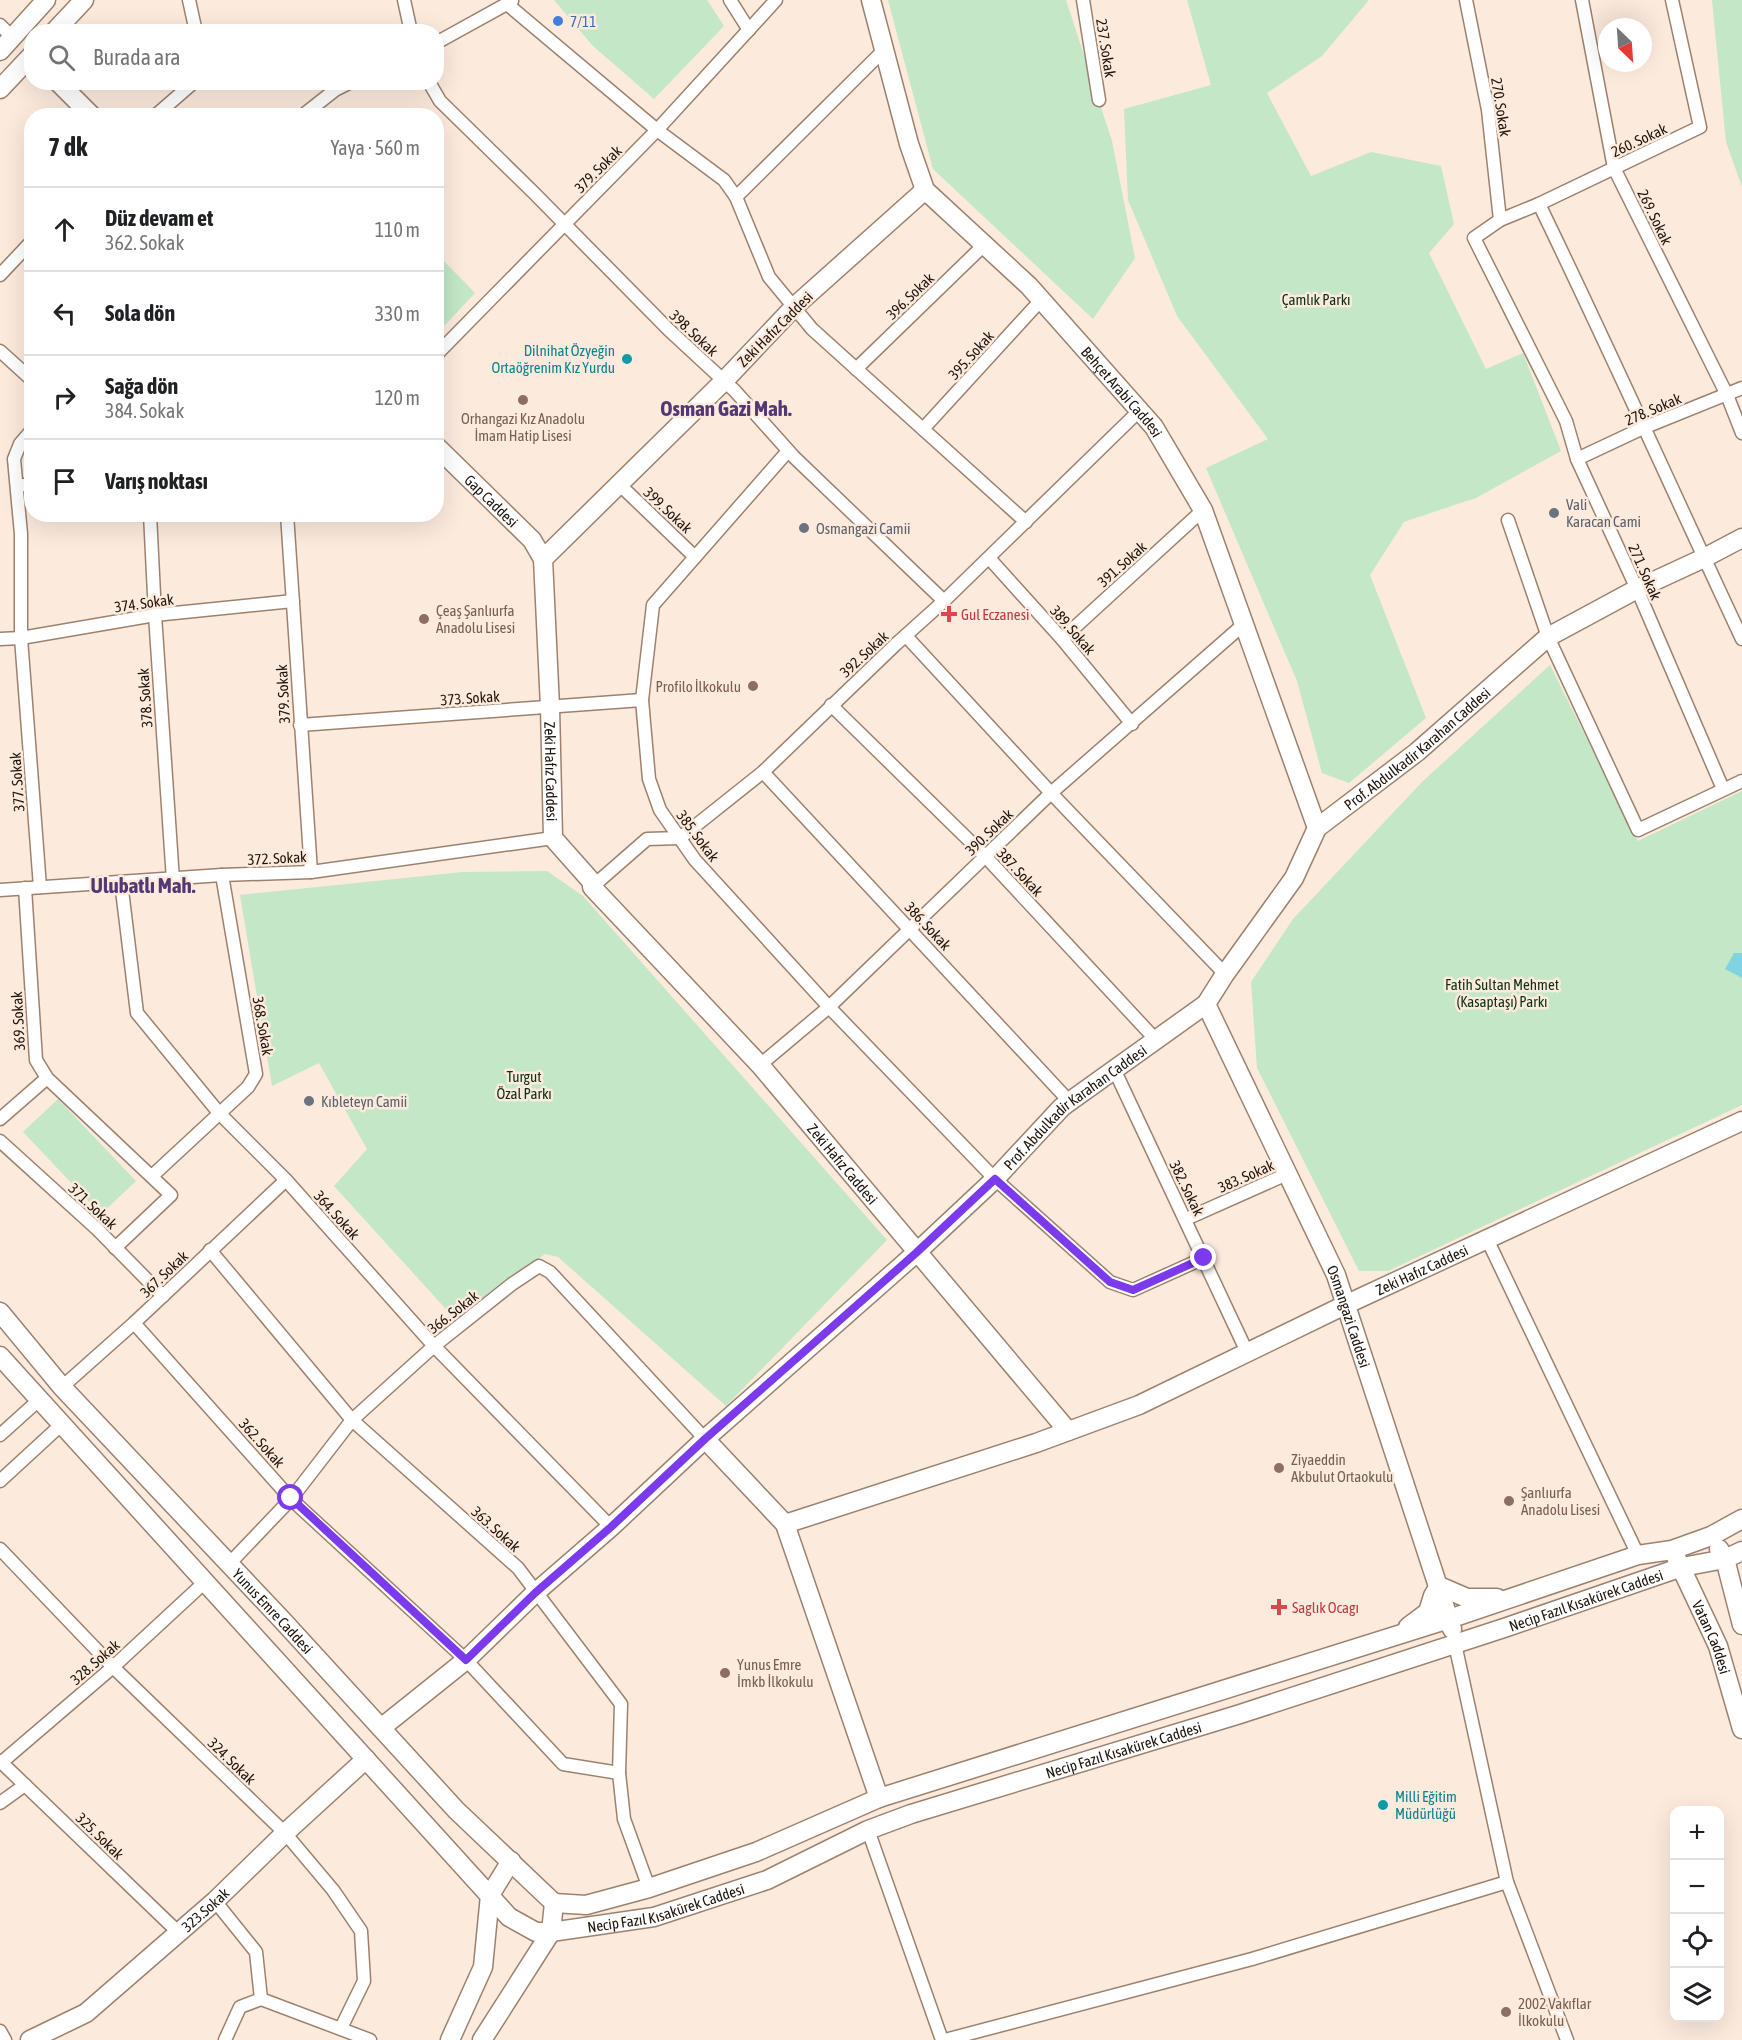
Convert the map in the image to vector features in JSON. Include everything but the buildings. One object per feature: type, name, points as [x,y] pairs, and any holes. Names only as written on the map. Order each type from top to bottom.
[{"type":"main road","points":[[24,51],[4,38],[46,0]]},
{"type":"main road","points":[[62,24],[84,0]]},
{"type":"main road","name":"Behçet Arabi Caddesi","points":[[871,0],[909,144],[926,190],[1029,286],[1154,427],[1203,510],[1317,828]]},
{"type":"main road","points":[[0,89],[24,63]]},
{"type":"main road","points":[[66,90],[84,108]]},
{"type":"main road","name":"Zeki Hafız Caddesi","points":[[926,190],[794,307],[724,381],[543,559],[553,838],[592,882],[592,887],[760,1065],[1068,1431]]},
{"type":"main road","name":"Gap Caddesi","points":[[444,454],[532,540],[543,559]]},
{"type":"main road","name":"Prof. Abdulkadir Karahan Caddesi","points":[[381,1728],[466,1660],[535,1593],[611,1527],[705,1439],[916,1253],[995,1179],[1062,1107],[1206,1004],[1294,878],[1317,828],[1417,752],[1548,637],[1637,589],[1742,538]]},
{"type":"main road","name":"Osmangazi Caddesi","points":[[1206,1004],[1336,1275],[1439,1587],[1455,1644]]},
{"type":"main road","name":"Zeki Hafız Caddesi","points":[[785,1524],[1068,1431],[1138,1405],[1345,1305],[1742,1121]]},
{"type":"main road","name":"Yunus Emre Caddesi","points":[[0,1312],[62,1387],[456,1810],[554,1903]]},
{"type":"main road","name":"Yunus Emre Caddesi","points":[[0,1356],[510,1917]]},
{"type":"main road","points":[[705,1439],[785,1524],[879,1798]]},
{"type":"main road","name":"Necip Fazıl Kısakürek Caddesi","points":[[554,1903],[586,1905],[648,1888],[756,1852],[879,1798],[1449,1619],[1638,1555],[1672,1550],[1711,1536],[1742,1519]]},
{"type":"main road","points":[[1711,1536],[1725,1559],[1742,1625]]},
{"type":"main road","name":"Vatan Caddesi","points":[[1672,1550],[1718,1646],[1742,1729]]},
{"type":"main road","name":"Necip Fazıl Kısakürek Caddesi","points":[[510,1917],[536,1932],[551,1932],[654,1917],[767,1880],[868,1830],[911,1814],[1237,1715],[1682,1567],[1725,1559],[1742,1551]]},
{"type":"main road","points":[[1400,1633],[1428,1612],[1433,1596],[1439,1587],[1467,1598],[1493,1599],[1532,1592]]},
{"type":"main road","name":"323.Sokak","points":[[30,2040],[86,2013],[215,1901],[366,1759]]},
{"type":"main road","points":[[450,2040],[483,1967],[490,1895],[511,1861]]},
{"type":"main road","points":[[482,2040],[551,1932],[554,1903]]},
{"type":"street","points":[[189,0],[194,24]]},
{"type":"street","points":[[404,0],[409,24]]},
{"type":"street","points":[[730,0],[750,30]]},
{"type":"street","name":"379. Sokak","points":[[444,347],[657,130],[776,0]]},
{"type":"street","name":"237. Sokak","points":[[1083,0],[1098,100]]},
{"type":"street","name":"270. Sokak","points":[[1466,0],[1488,110],[1500,220]]},
{"type":"street","name":"269. Sokak","points":[[1582,0],[1614,168],[1727,395],[1742,434]]},
{"type":"street","name":"260. Sokak","points":[[1474,238],[1500,220],[1539,204],[1700,127],[1672,0]]},
{"type":"street","points":[[444,38],[510,2],[657,130],[724,180],[736,197],[769,277],[812,329],[1026,522]]},
{"type":"street","points":[[736,197],[884,51]]},
{"type":"street","points":[[164,108],[185,90]]},
{"type":"street","points":[[312,108],[335,90]]},
{"type":"street","name":"398. Sokak","points":[[434,90],[440,101],[669,330],[724,381],[788,451],[944,601]]},
{"type":"street","points":[[1539,204],[1742,639]]},
{"type":"street","name":"271. Sokak","points":[[1474,238],[1566,421],[1577,459],[1637,589],[1724,789]]},
{"type":"street","name":"396. Sokak","points":[[856,369],[984,246]]},
{"type":"street","points":[[0,275],[24,250]]},
{"type":"street","name":"395. Sokak","points":[[923,429],[1041,300]]},
{"type":"street","points":[[0,351],[24,373]]},
{"type":"street","name":"278. Sokak","points":[[1577,459],[1643,428],[1742,388]]},
{"type":"street","name":"392. Sokak","points":[[680,838],[763,772],[831,705],[989,558],[1139,411]]},
{"type":"street","name":"377. Sokak","points":[[24,439],[14,459],[21,534],[21,638],[40,886]]},
{"type":"street","name":"385. Sokak","points":[[788,451],[653,606],[642,700],[649,779],[660,810],[695,860],[829,1007],[995,1179],[1110,1282],[1133,1290],[1204,1258]]},
{"type":"street","points":[[17,486],[24,485]]},
{"type":"street","name":"399. Sokak","points":[[620,485],[695,556]]},
{"type":"street","name":"391. Sokak","points":[[1062,639],[1203,510]]},
{"type":"street","points":[[1508,520],[1548,637],[1638,830],[1742,781]]},
{"type":"street","name":"378. Sokak","points":[[150,522],[172,880]]},
{"type":"street","name":"379. Sokak","points":[[288,522],[310,872]]},
{"type":"street","name":"389. Sokak","points":[[989,558],[1062,639],[1132,724]]},
{"type":"street","name":"374. Sokak","points":[[0,639],[21,638],[155,615],[293,601]]},
{"type":"street","name":"390. Sokak","points":[[760,1065],[829,1007],[1051,793],[1244,624]]},
{"type":"street","points":[[906,636],[1051,793],[1225,974]]},
{"type":"street","name":"373. Sokak","points":[[300,725],[642,700]]},
{"type":"street","name":"387. Sokak","points":[[831,705],[985,856],[1156,1040]]},
{"type":"street","name":"386. Sokak","points":[[763,772],[1069,1101]]},
{"type":"street","name":"372. Sokak","points":[[0,890],[222,875],[310,872],[553,838]]},
{"type":"street","points":[[592,887],[647,839],[680,838]]},
{"type":"street","name":"368. Sokak","points":[[152,1176],[248,1087],[256,1074],[222,875]]},
{"type":"street","name":"364. Sokak","points":[[121,882],[137,1013],[219,1113],[286,1180],[434,1346],[611,1527]]},
{"type":"street","name":"369. Sokak","points":[[25,888],[36,1060],[47,1078],[171,1195],[115,1248]]},
{"type":"street","name":"382. Sokak","points":[[1114,1069],[1248,1352]]},
{"type":"street","points":[[0,1119],[47,1078]]},
{"type":"street","name":"371. Sokak","points":[[0,1141],[163,1296]]},
{"type":"street","name":"383. Sokak","points":[[1186,1219],[1287,1174]]},
{"type":"street","name":"367. Sokak","points":[[62,1387],[134,1323],[286,1180]]},
{"type":"street","points":[[1487,1239],[1638,1555]]},
{"type":"street","name":"363. Sokak","points":[[210,1250],[352,1420],[518,1568],[621,1704],[619,1773],[624,1819],[648,1888]]},
{"type":"street","name":"366. Sokak","points":[[229,1564],[291,1498],[352,1420],[434,1346],[512,1284],[539,1266],[550,1272],[705,1439]]},
{"type":"street","name":"362. Sokak","points":[[134,1323],[291,1498],[466,1660],[563,1764],[619,1773]]},
{"type":"street","points":[[0,1435],[40,1399]]},
{"type":"street","points":[[0,1481],[62,1424]]},
{"type":"street","name":"324. Sokak","points":[[0,1549],[113,1667],[285,1833],[333,1890],[361,1931],[364,1981],[341,2028]]},
{"type":"street","name":"328. Sokak","points":[[1,1761],[113,1667],[206,1581]]},
{"type":"street","points":[[1455,1644],[1508,1882],[1567,2040]]},
{"type":"street","name":"325. Sokak","points":[[1,1761],[179,1933]]},
{"type":"street","points":[[0,1803],[25,1785]]},
{"type":"street","points":[[868,1830],[944,2040],[1252,1959],[1508,1882]]},
{"type":"street","points":[[215,1901],[256,1952],[261,1999]]},
{"type":"street","points":[[225,2040],[240,2007],[261,1999],[369,2040]]},
{"type":"street","points":[[0,2031],[5,2040]]},
{"type":"green space","points":[[554,0],[707,0],[724,26],[654,99],[593,46]]},
{"type":"green space","points":[[888,0],[1066,0],[1112,141],[1135,258],[1093,319],[933,169]]},
{"type":"green space","name":"Çamlık Parkı","points":[[1187,0],[1369,0],[1322,56],[1267,93],[1311,176],[1371,152],[1441,166],[1454,224],[1429,253],[1486,369],[1523,353],[1561,451],[1476,498],[1404,522],[1370,575],[1426,718],[1349,783],[1322,773],[1297,681],[1206,468],[1268,439],[1177,316],[1128,200],[1124,109],[1211,85]]},
{"type":"green space","points":[[1712,0],[1742,0],[1742,187],[1726,142]]},
{"type":"green space","points":[[444,261],[475,293],[444,325]]},
{"type":"green space","name":"Fatih Sultan Mehmet (Kasaptaşı) Parkı","points":[[1550,665],[1638,841],[1742,791],[1742,1105],[1388,1271],[1359,1271],[1257,1068],[1251,982],[1293,919],[1422,782]]},
{"type":"green space","name":"Turgut Özal Parkı","points":[[547,871],[583,896],[887,1240],[726,1406],[558,1257],[545,1254],[455,1319],[334,1186],[367,1149],[319,1063],[272,1086],[240,895],[463,872]]},
{"type":"green space","points":[[58,1099],[136,1181],[101,1214],[23,1132]]},
{"type":"water","points":[[1734,953],[1742,953],[1742,978],[1725,969]]},
{"type":"place","name":"7/11","points":[[558,21]]},
{"type":"place","name":"Dilnihat Özyeğin Ortaöğrenim Kız Yurdu","points":[[627,359]]},
{"type":"place","name":"Orhangazi Kız Anadolu İmam Hatip Lisesi","points":[[523,400]]},
{"type":"place","name":"Vali Karacan Cami","points":[[1554,513]]},
{"type":"place","name":"Osmangazi Camii","points":[[804,528]]},
{"type":"place","name":"Gul Eczanesi","points":[[949,614]]},
{"type":"place","name":"Çeaş Şanlıurfa Anadolu Lisesi","points":[[424,619]]},
{"type":"place","name":"Profilo İlkokulu","points":[[753,686]]},
{"type":"place","name":"Kıbleteyn Camii","points":[[309,1101]]},
{"type":"place","name":"Ziyaeddin Akbulut Ortaokulu","points":[[1279,1468]]},
{"type":"place","name":"Şanlıurfa Anadolu Lisesi","points":[[1509,1501]]},
{"type":"place","name":"Saglık Ocagı","points":[[1279,1607]]},
{"type":"place","name":"Yunus Emre İmkb İlkokulu","points":[[725,1673]]},
{"type":"place","name":"Milli Eğitim Müdürlüğü","points":[[1383,1805]]},
{"type":"place","name":"2002 Vakıflar İlkokulu","points":[[1506,2012]]},
{"type":"district","name":"Osman Gazi Mah.","points":[[726,408]]},
{"type":"district","name":"Ulubatlı Mah.","points":[[143,885]]},
{"type":"route","points":[[291,1498],[466,1660],[535,1593],[916,1253],[995,1179],[1110,1282],[1133,1290],[1204,1258]]}]
